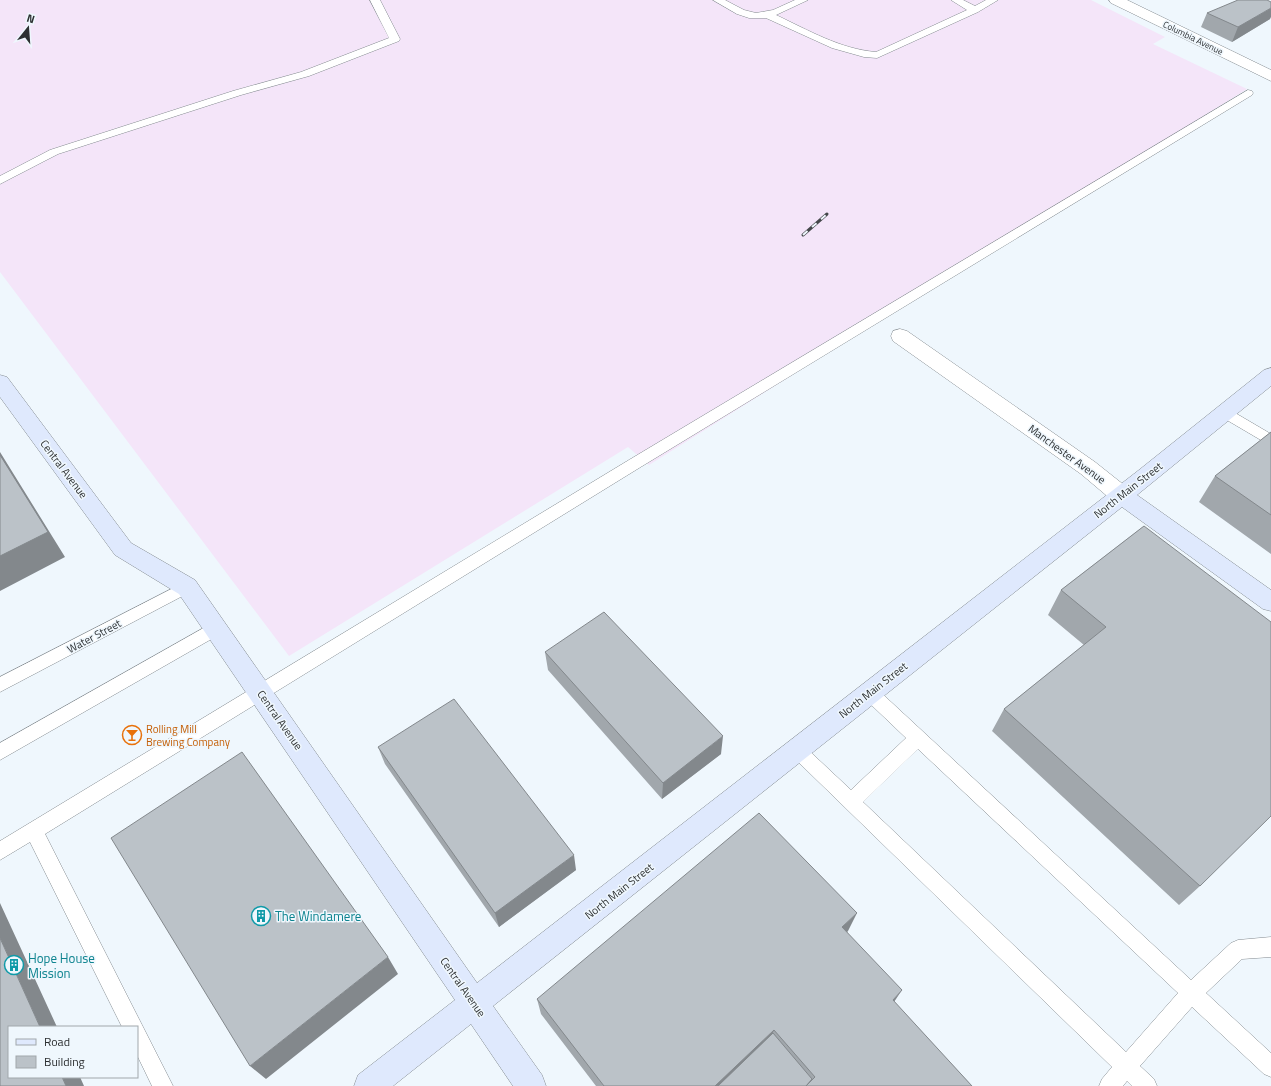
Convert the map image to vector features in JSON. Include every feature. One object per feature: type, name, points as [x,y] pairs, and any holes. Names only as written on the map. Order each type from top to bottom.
[{"type":"street","name":"Columbia Avenue","points":[[1116,0],[1271,76]]},
{"type":"street","name":"Manchester Avenue","points":[[900,336],[1088,468],[1121,495],[1271,602]]},
{"type":"street","name":"North Main Street","points":[[369,1086],[870,693],[1271,375]]},
{"type":"street","name":"Central Avenue","points":[[0,382],[123,548],[187,587],[531,1086]]},
{"type":"lane","points":[[0,181],[54,152],[237,93],[305,74],[395,39],[375,0]]},
{"type":"lane","points":[[718,0],[749,15],[768,15],[803,0]]},
{"type":"lane","points":[[956,0],[975,10]]},
{"type":"lane","points":[[768,15],[848,51],[864,55],[877,55],[975,10],[993,0]]},
{"type":"lane","points":[[0,851],[1248,93]]},
{"type":"lane","points":[[1225,412],[1271,440]]},
{"type":"lane","name":"Water Street","points":[[0,685],[187,587]]},
{"type":"lane","points":[[0,752],[216,628]]},
{"type":"lane","points":[[870,693],[1271,1067]]},
{"type":"lane","points":[[851,802],[918,738]]},
{"type":"lane","points":[[797,750],[1147,1086]]},
{"type":"lane","points":[[34,830],[132,1026]]},
{"type":"lane","points":[[1109,1086],[1191,992],[1238,950],[1271,947]]},
{"type":"lane","points":[[138,1036],[163,1086]]},
{"type":"shaded area","points":[[0,0],[1091,0],[1165,37],[1153,44],[1247,89],[649,465],[628,447],[289,656],[0,272]]},
{"type":"building","points":[[1238,0],[1267,0],[1271,2],[1271,8],[1238,27],[1207,13]]},
{"type":"building","points":[[1271,432],[1271,515],[1215,476]]},
{"type":"building","points":[[0,455],[48,532],[0,556]]},
{"type":"building","points":[[1144,526],[1271,622],[1271,816],[1200,886],[1004,709],[1106,627],[1061,590]]},
{"type":"building","points":[[604,612],[723,736],[663,783],[545,652]]},
{"type":"building","points":[[454,699],[574,855],[495,913],[378,747]]},
{"type":"building","name":"The Windamere","points":[[242,752],[388,957],[250,1066],[111,838]]},
{"type":"building","points":[[759,813],[857,913],[842,927],[902,990],[893,1000],[972,1086],[806,1086],[815,1077],[774,1030],[715,1086],[604,1086],[537,999]]},
{"type":"building","points":[[0,938],[40,1026],[8,1026],[8,1078],[62,1078],[66,1086],[0,1086]]},
{"type":"building","points":[[773,1033],[812,1079],[806,1086],[718,1086]]},
{"type":"railway","points":[[803,235],[827,214]]},
{"type":"place","name":"Rolling Mill Brewing Company","points":[[132,735]]},
{"type":"place","name":"The Windamere","points":[[261,916]]},
{"type":"place","name":"Hope House Mission","points":[[14,965]]}]
